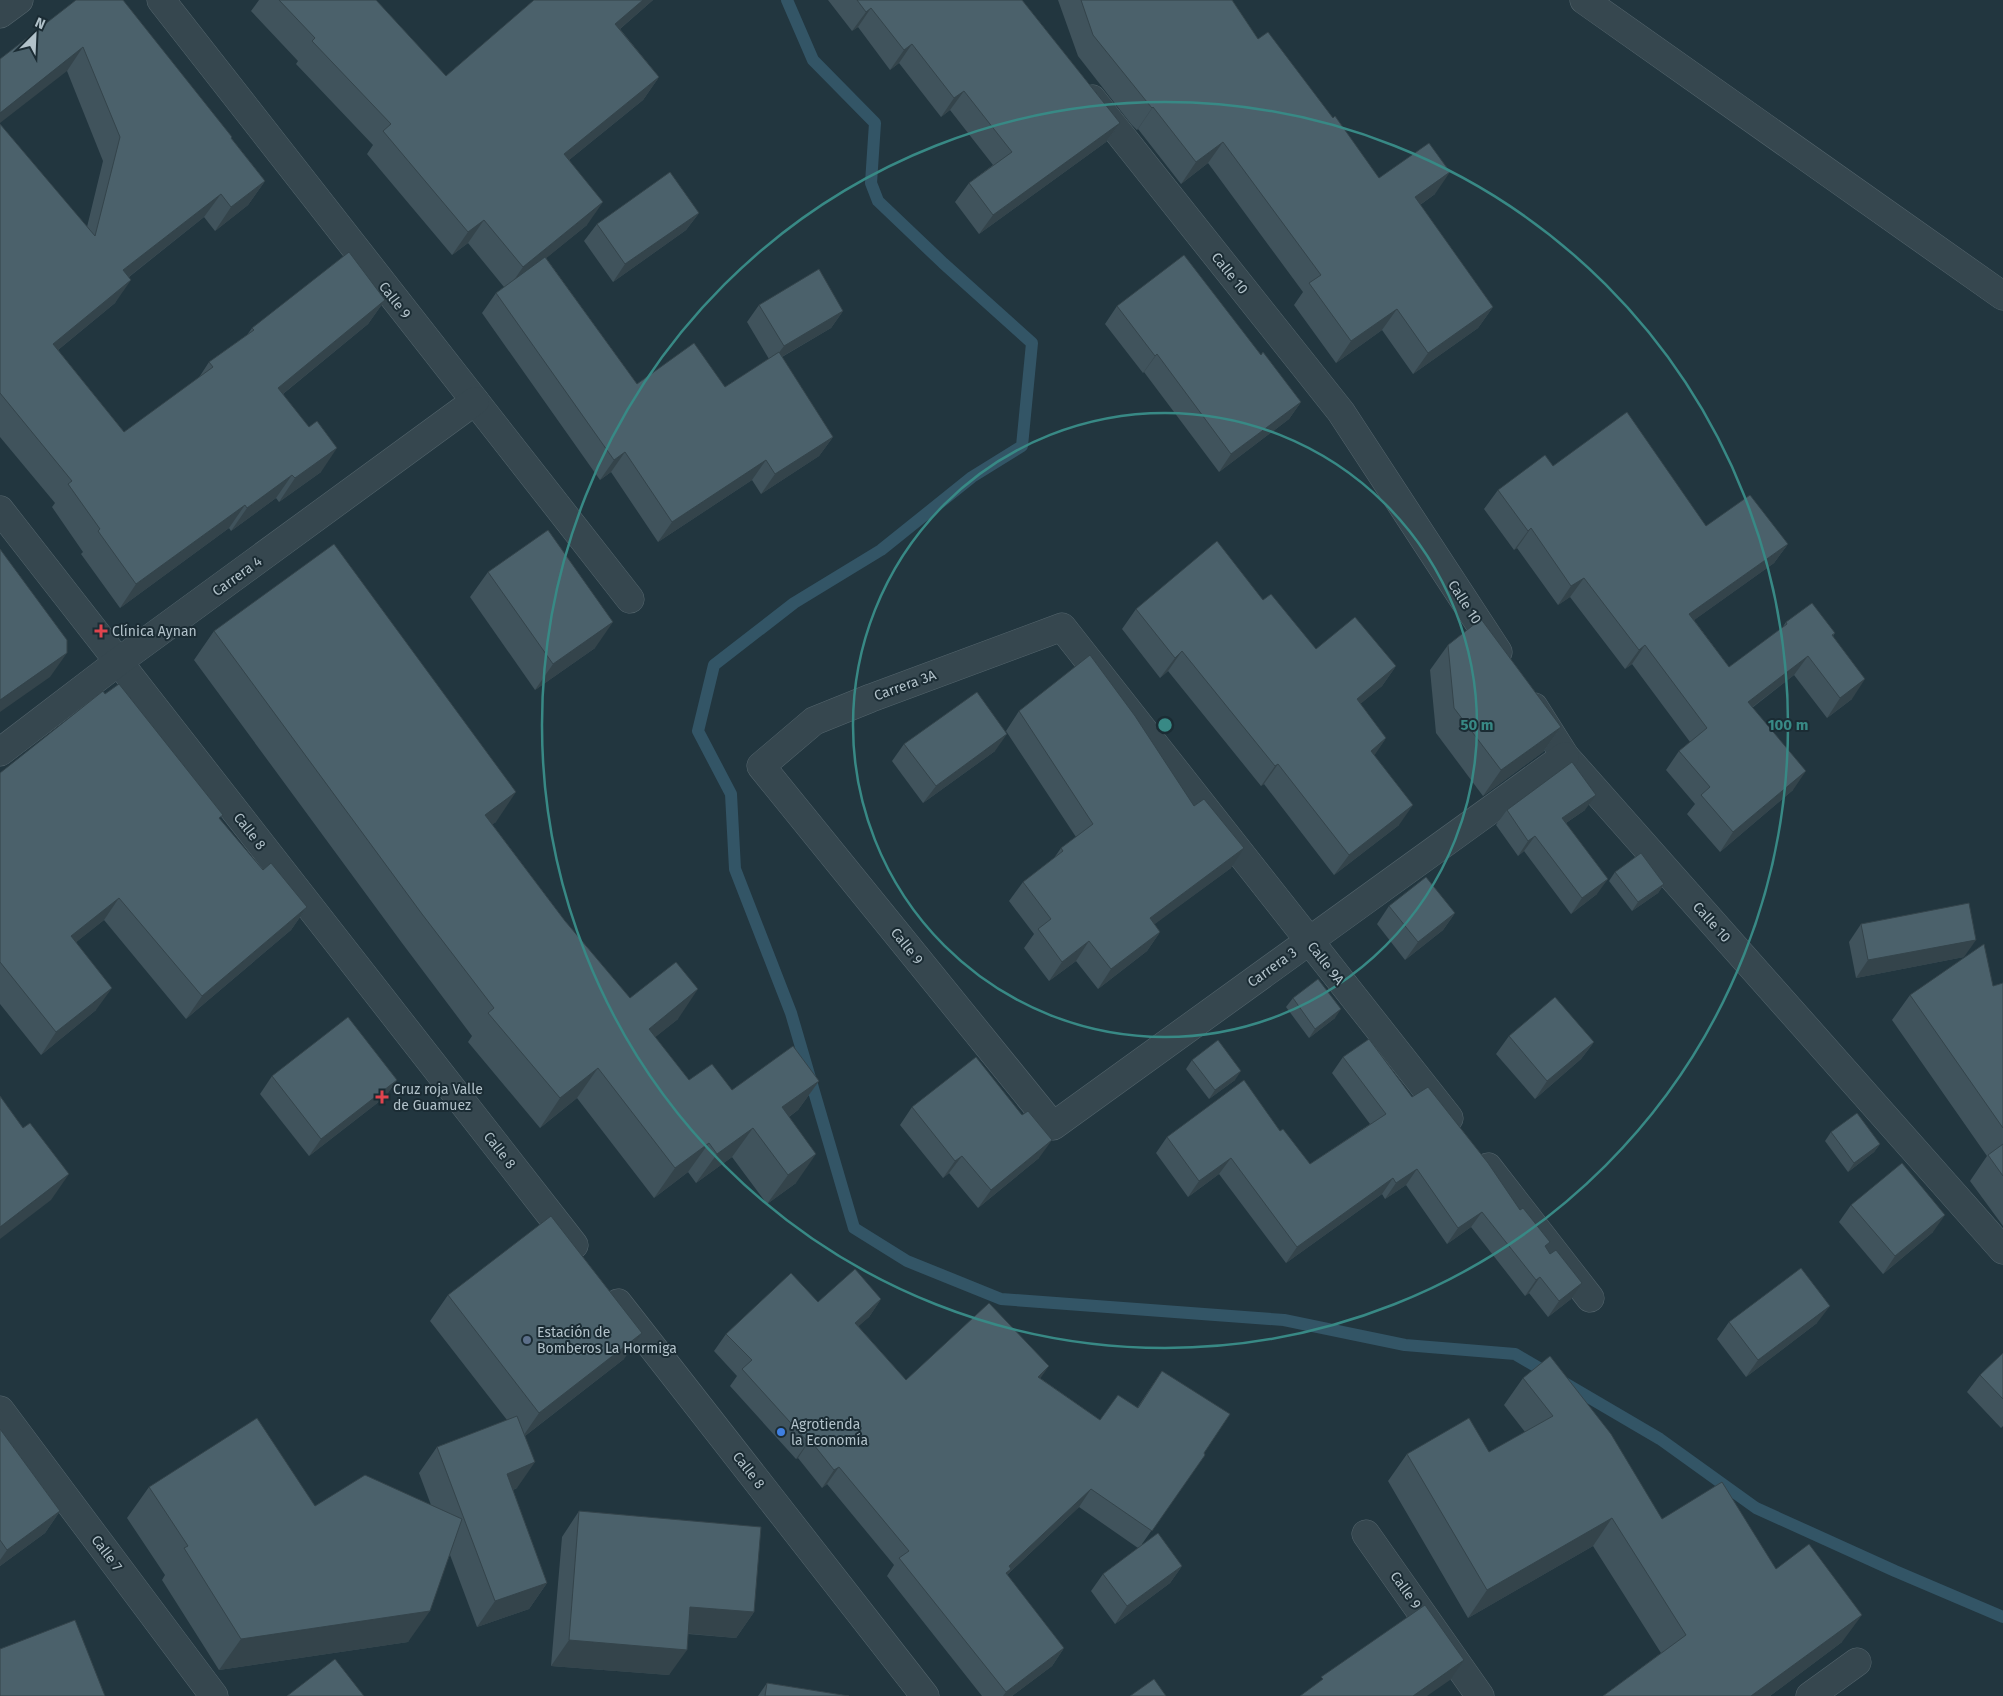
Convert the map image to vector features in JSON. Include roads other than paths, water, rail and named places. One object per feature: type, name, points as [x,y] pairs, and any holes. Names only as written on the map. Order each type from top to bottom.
[{"type":"street","points":[[0,14],[19,0]]},
{"type":"street","name":"Calle 9","points":[[160,0],[630,599]]},
{"type":"street","points":[[1584,0],[2003,296]]},
{"type":"street","name":"Calle 10","points":[[1075,78],[1341,412],[1565,756],[2003,1250]]},
{"type":"street","name":"Carrera 4","points":[[0,752],[118,662],[475,402]]},
{"type":"street","name":"Calle 8","points":[[0,510],[925,1696]]},
{"type":"street","name":"Carrera 3A","points":[[761,766],[814,721],[870,698],[1062,627]]},
{"type":"street","name":"Calle 9A","points":[[1062,627],[1590,1298]]},
{"type":"street","name":"Carrera 3","points":[[1053,1126],[1565,756]]},
{"type":"street","name":"Calle 9","points":[[761,766],[1053,1126]]},
{"type":"street","name":"Calle 7","points":[[0,1410],[214,1696]]},
{"type":"street","name":"Calle 9","points":[[1366,1534],[1480,1696]]},
{"type":"street","points":[[1810,1696],[1857,1662]]},
{"type":"waterway","points":[[787,0],[813,60],[875,123],[871,183],[878,201],[943,263],[1032,343],[1022,446],[972,477],[881,550],[794,603],[714,665],[698,731],[731,794],[735,869],[791,1013],[854,1228],[907,1261],[1001,1299],[1284,1320],[1405,1345],[1515,1354],[1660,1439],[1756,1508],[1895,1571],[2003,1617]]},
{"type":"place","name":"Clínica Aynan","points":[[101,631]]},
{"type":"place","name":"Cruz roja Valle de Guamuez","points":[[382,1097]]},
{"type":"place","name":"Estación de Bomberos La Hormiga","points":[[527,1340]]},
{"type":"place","name":"Agrotienda la Economía","points":[[781,1432]]}]
